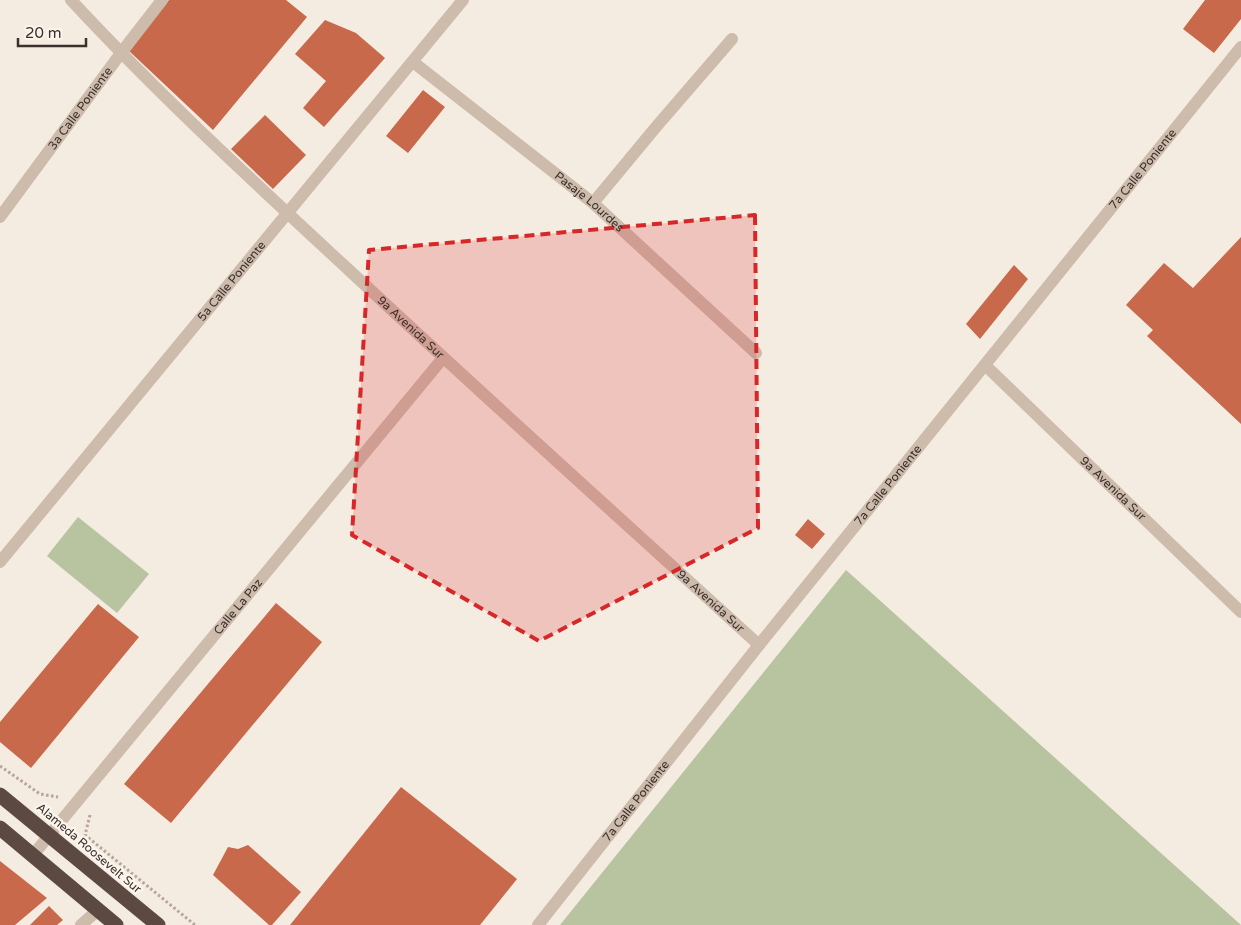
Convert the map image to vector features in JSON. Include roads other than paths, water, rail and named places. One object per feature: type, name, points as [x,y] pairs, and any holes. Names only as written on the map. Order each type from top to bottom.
[{"type":"highway","name":"Alameda Roosevelt Sur","points":[[0,795],[158,925]]},
{"type":"highway","points":[[0,828],[116,925]]},
{"type":"street","name":"9a Avenida Sur","points":[[72,0],[121,53],[288,214],[443,358],[760,645]]},
{"type":"street","name":"3a Calle Poniente","points":[[1,213],[162,0]]},
{"type":"street","name":"5a Calle Poniente","points":[[0,562],[463,0]]},
{"type":"street","points":[[593,203],[732,39]]},
{"type":"street","name":"7a Calle Poniente","points":[[538,925],[760,645],[1241,47]]},
{"type":"street","name":"Pasaje Lourdes","points":[[413,62],[593,203],[756,354]]},
{"type":"street","name":"Calle La Paz","points":[[32,855],[443,358]]},
{"type":"street","name":"9a Avenida Sur","points":[[985,365],[1241,612]]},
{"type":"street","points":[[81,925],[98,910]]}]
